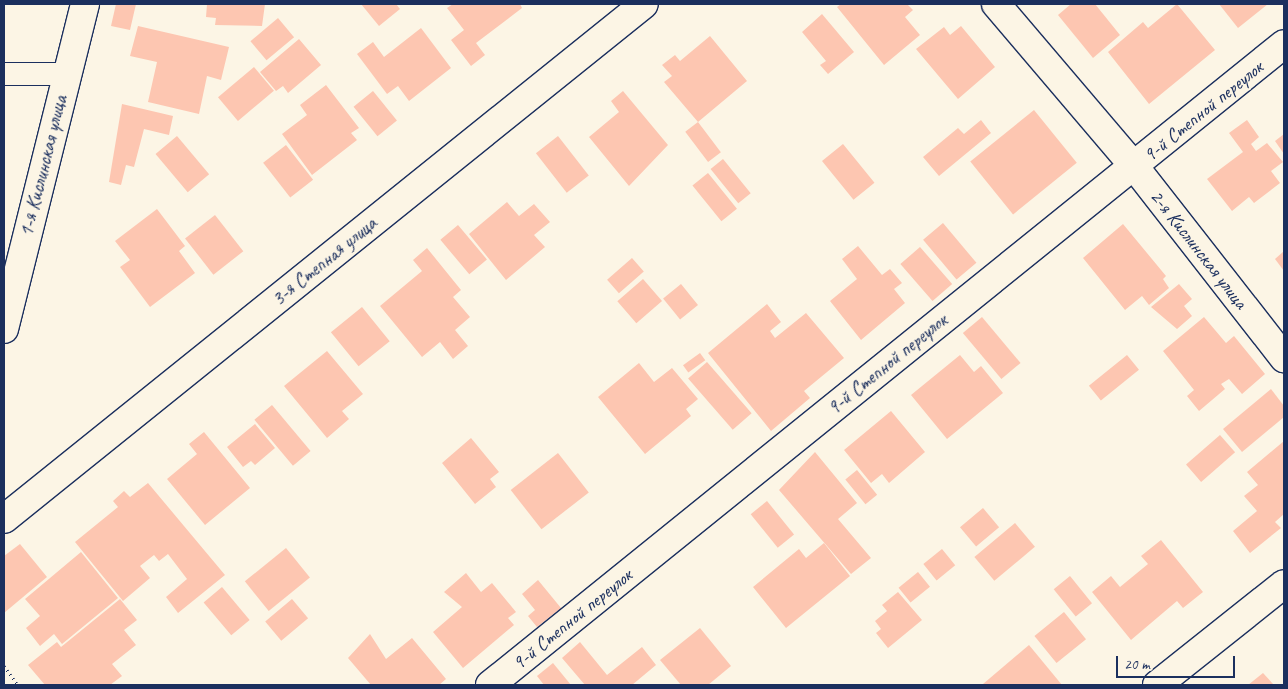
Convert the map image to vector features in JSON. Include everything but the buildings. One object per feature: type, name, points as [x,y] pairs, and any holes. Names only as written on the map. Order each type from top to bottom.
[{"type":"street","name":"1-я Кислинская улица","points":[[4,329],[65,74],[84,4]]},
{"type":"street","name":"3-я Степная улица","points":[[4,519],[644,4]]},
{"type":"street","name":"2-я Кислинская улица","points":[[996,4],[1134,166],[1284,358]]},
{"type":"street","name":"9-й Степной переулок","points":[[490,685],[1284,44]]},
{"type":"street","points":[[1157,685],[1284,584]]},
{"type":"lane","points":[[4,74],[65,74]]},
{"type":"path","points":[[4,666],[18,685]]}]
